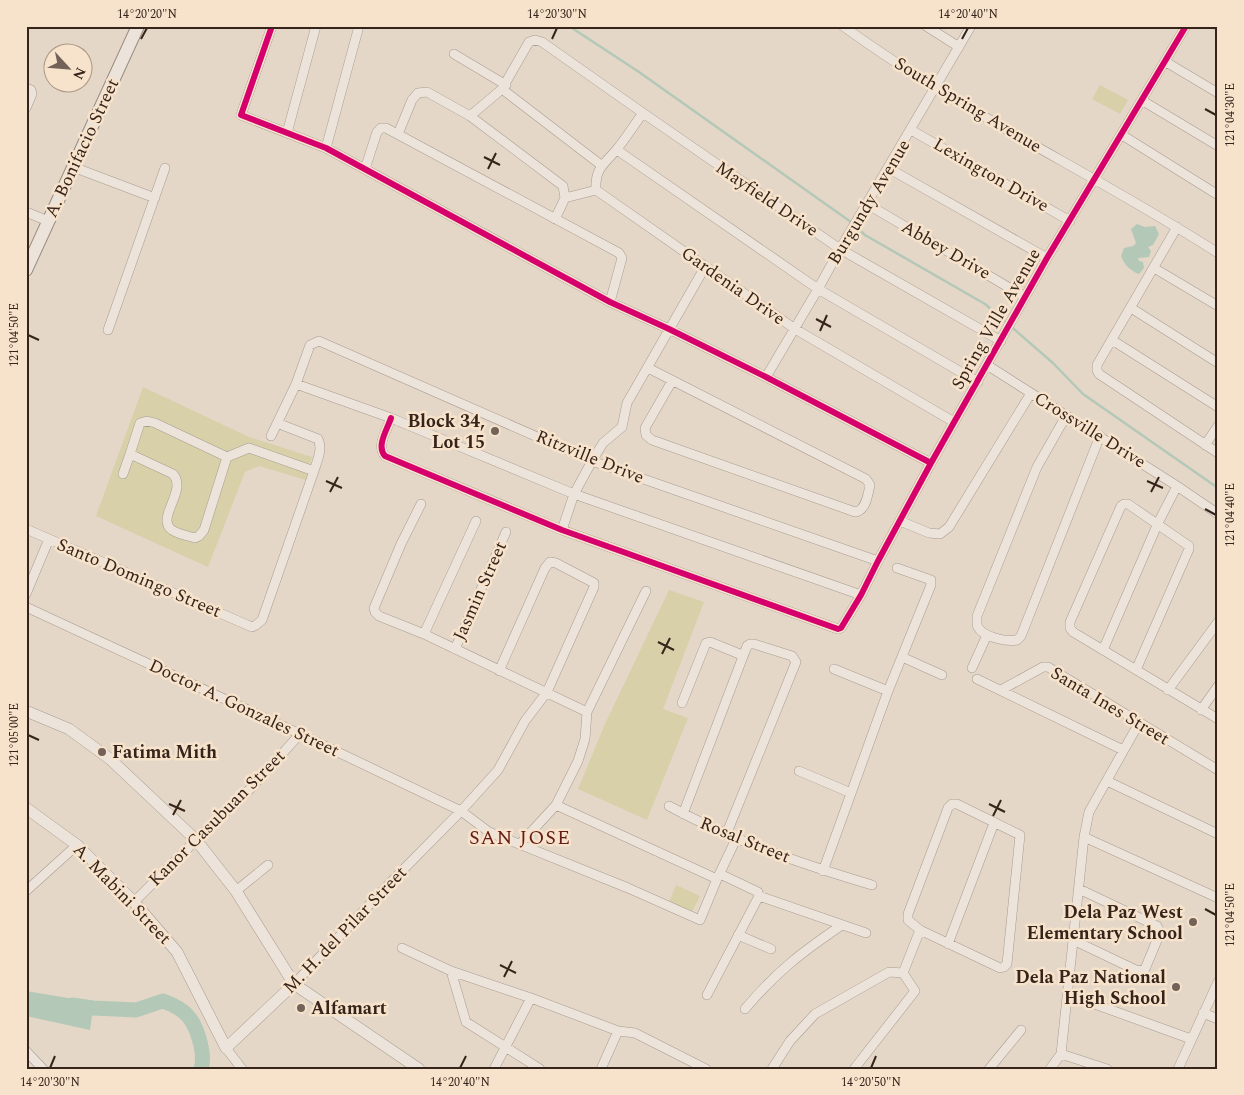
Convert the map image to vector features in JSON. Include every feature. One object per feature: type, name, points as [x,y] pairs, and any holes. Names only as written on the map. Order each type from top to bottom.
[{"type":"main road","name":"A. Bonifacio Street","points":[[26,270],[138,26]]},
{"type":"street","points":[[272,26],[241,115],[326,148],[610,302],[669,329],[931,463]]},
{"type":"street","points":[[287,133],[316,26]]},
{"type":"street","points":[[326,148],[359,26]]},
{"type":"street","name":"South Spring Avenue","points":[[843,26],[935,87],[1177,226],[1218,252]]},
{"type":"street","points":[[926,26],[959,47]]},
{"type":"street","name":"Burgundy Avenue","points":[[766,378],[971,26]]},
{"type":"street","name":"Spring Ville Avenue","points":[[562,530],[838,628],[844,625],[931,463],[1047,258],[1143,101],[1183,28]]},
{"type":"street","name":"Mayfield Drive","points":[[504,87],[529,42],[535,40],[542,42],[840,249],[1001,341]]},
{"type":"street","points":[[454,54],[504,87],[601,164]]},
{"type":"street","points":[[1166,62],[1218,93]]},
{"type":"street","points":[[470,116],[504,87]]},
{"type":"street","points":[[26,88],[32,92],[26,108]]},
{"type":"street","points":[[398,134],[412,100],[418,93],[427,92],[470,116],[563,186],[565,198],[555,219]]},
{"type":"street","points":[[1143,101],[1218,146]]},
{"type":"street","points":[[565,198],[596,190],[596,181],[601,164],[617,150],[643,113]]},
{"type":"street","points":[[365,169],[377,132],[381,128],[386,128],[619,253],[622,258],[610,302]]},
{"type":"street","name":"Lexington Drive","points":[[911,130],[1070,221]]},
{"type":"street","points":[[1122,136],[1218,195]]},
{"type":"street","points":[[617,150],[818,289],[978,382]]},
{"type":"street","points":[[73,167],[155,198]]},
{"type":"street","points":[[108,330],[165,168]]},
{"type":"street","points":[[888,168],[1047,258]]},
{"type":"street","name":"Gardenia Drive","points":[[596,190],[795,329],[954,422]]},
{"type":"street","name":"Abbey Drive","points":[[867,204],[1026,297]]},
{"type":"street","points":[[26,212],[48,221]]},
{"type":"street","points":[[1177,226],[1132,308],[1097,365],[1099,374],[1218,453]]},
{"type":"street","points":[[391,418],[381,446],[385,456],[562,530],[574,494],[603,443],[622,427],[627,403],[705,267]]},
{"type":"street","points":[[1154,268],[1218,306]]},
{"type":"street","points":[[1132,308],[1218,363]]},
{"type":"street","points":[[1112,340],[1218,406]]},
{"type":"street","name":"Ritzville Drive","points":[[296,384],[310,345],[319,341],[592,461],[878,561]]},
{"type":"street","name":"Crossville Drive","points":[[987,365],[1100,436],[1218,514]]},
{"type":"street","points":[[648,368],[672,380],[866,478],[870,485],[863,508],[860,511],[854,512],[652,440],[646,435],[645,428],[672,380]]},
{"type":"street","points":[[271,436],[296,384],[391,418],[574,494],[861,595]]},
{"type":"street","points":[[900,521],[929,533],[940,534],[949,527],[1031,393]]},
{"type":"street","points":[[1066,416],[1037,467],[977,616],[977,624],[980,630],[987,635],[1010,641],[1016,640],[1021,636],[1100,436]]},
{"type":"street","points":[[123,474],[140,423],[147,421],[155,422],[227,456],[250,448],[314,471],[320,452],[321,444],[318,440],[277,423]]},
{"type":"street","points":[[1205,445],[1218,426]]},
{"type":"street","points":[[130,454],[173,474],[177,478],[178,484],[167,518],[169,525],[171,530],[195,538],[204,530],[227,456]]},
{"type":"street","name":"Santo Domingo Street","points":[[26,529],[252,627],[262,620],[314,471]]},
{"type":"street","points":[[1103,650],[1158,523],[1177,486]]},
{"type":"street","points":[[421,504],[401,544],[374,608],[375,612],[588,712]]},
{"type":"street","points":[[1136,670],[1189,549],[1187,543],[1128,504],[1124,504],[1121,506],[1074,613],[1070,628],[1073,632],[1201,710],[1218,719]]},
{"type":"street","points":[[424,634],[476,521]]},
{"type":"street","name":"Jasmin Street","points":[[455,649],[506,532]]},
{"type":"street","points":[[26,594],[49,540]]},
{"type":"street","name":"M. H. del Pilar Street","points":[[226,1048],[294,984],[461,811],[498,770],[525,721],[547,692],[594,587],[594,583],[556,563],[550,562],[545,568],[499,671]]},
{"type":"street","points":[[823,870],[888,691],[932,582],[897,568]]},
{"type":"street","points":[[520,844],[556,805],[578,761],[585,739],[588,712],[646,591]]},
{"type":"street","name":"Doctor A. Gonzales Street","points":[[26,607],[461,811],[489,832],[628,888],[700,920],[719,876]]},
{"type":"street","points":[[1168,690],[1218,622]]},
{"type":"street","points":[[972,668],[987,635]]},
{"type":"street","points":[[682,703],[706,643],[710,642],[742,654]]},
{"type":"street","points":[[684,814],[742,654],[747,646],[754,644],[792,656],[796,662],[726,835]]},
{"type":"street","points":[[902,657],[942,675]]},
{"type":"street","name":"Santa Ines Street","points":[[1001,690],[1043,667],[1048,668],[1218,770]]},
{"type":"street","points":[[834,669],[888,691]]},
{"type":"street","points":[[976,679],[1123,750]]},
{"type":"street","points":[[1201,710],[1218,686]]},
{"type":"street","points":[[26,711],[69,729],[110,759],[196,840],[236,891],[294,984],[419,1069]]},
{"type":"street","points":[[1050,1069],[1061,1054],[1084,837],[1089,812],[1139,723]]},
{"type":"street","name":"Kanor Casubuan Street","points":[[134,902],[251,788],[300,734]]},
{"type":"street","points":[[798,771],[850,793]]},
{"type":"street","points":[[1107,781],[1218,834]]},
{"type":"street","points":[[952,804],[957,804],[1020,835],[1007,964],[1004,967],[1000,968],[920,930],[908,920],[908,914],[948,808],[952,804]]},
{"type":"street","points":[[556,805],[758,892],[759,896],[866,933]]},
{"type":"street","name":"Rosal Street","points":[[669,806],[736,839],[872,886]]},
{"type":"street","name":"A. Mabini Street","points":[[26,808],[77,845],[134,902],[177,952],[226,1048]]},
{"type":"street","points":[[948,944],[994,823]]},
{"type":"street","points":[[1084,837],[1218,898]]},
{"type":"street","points":[[719,876],[736,839]]},
{"type":"street","points":[[26,891],[77,845]]},
{"type":"street","points":[[236,891],[268,865]]},
{"type":"street","points":[[1073,940],[1138,972],[1145,969],[1160,933],[1157,926],[1079,889]]},
{"type":"street","points":[[707,995],[759,896]]},
{"type":"street","points":[[745,1010],[763,987],[784,967],[842,925]]},
{"type":"street","points":[[903,973],[920,930]]},
{"type":"street","points":[[738,935],[771,950]]},
{"type":"street","points":[[402,948],[451,971],[531,998],[618,1031],[635,1033],[706,1069]]},
{"type":"street","points":[[451,971],[466,1022],[540,1069]]},
{"type":"street","points":[[772,1069],[790,1041],[815,1014],[889,972],[903,973]]},
{"type":"street","points":[[854,1069],[915,991],[903,973]]},
{"type":"street","points":[[1178,1069],[1218,982]]},
{"type":"street","points":[[1067,994],[1191,1039]]},
{"type":"street","points":[[494,1069],[531,998]]},
{"type":"street","points":[[1203,1013],[1218,1020]]},
{"type":"street","points":[[989,1069],[1021,1030]]},
{"type":"street","points":[[601,1069],[618,1031]]},
{"type":"street","points":[[226,1048],[242,1069]]},
{"type":"street","points":[[26,1051],[43,1069]]},
{"type":"street","points":[[1061,1054],[1107,1069]]},
{"type":"shaded area","points":[[1100,85],[1128,100],[1120,114],[1092,99]]},
{"type":"shaded area","points":[[1137,224],[1145,227],[1155,226],[1159,234],[1153,245],[1148,247],[1151,251],[1149,257],[1138,258],[1139,261],[1143,262],[1144,268],[1139,274],[1128,267],[1121,256],[1124,248],[1133,246],[1136,243],[1131,229]]},
{"type":"shaded area","points":[[143,387],[249,437],[312,457],[306,480],[259,466],[245,472],[208,567],[96,516]]},
{"type":"shaded area","points":[[669,590],[704,602],[663,709],[688,718],[647,820],[578,789],[605,724]]},
{"type":"shaded area","points":[[676,885],[700,896],[692,912],[669,902]]},
{"type":"shaded area","points":[[26,991],[98,1003],[93,1009],[90,1030],[26,1016]]},
{"type":"waterway","points":[[569,26],[639,72],[851,222],[865,235],[985,304],[1053,363],[1083,394],[1218,488]]},
{"type":"waterway","points":[[72,1005],[136,1010],[163,1001],[176,1006],[191,1020],[197,1033],[202,1056],[201,1069]]},
{"type":"cycle path","points":[[272,26],[241,115],[326,148],[610,302],[766,377],[931,463]]},
{"type":"cycle path","points":[[391,418],[382,443],[385,456],[562,530],[838,629],[841,628],[861,595],[931,463],[1047,258],[1186,26]]},
{"type":"place","name":"Block 34, Lot 15","points":[[495,431]]},
{"type":"place","name":"Fatima Mith","points":[[102,752]]},
{"type":"place","name":"Dela Paz West Elementary School","points":[[1193,922]]},
{"type":"place","name":"Dela Paz National High School","points":[[1176,987]]},
{"type":"place","name":"Alfamart","points":[[301,1008]]},
{"type":"district","name":"SAN JOSE","points":[[520,838]]}]
